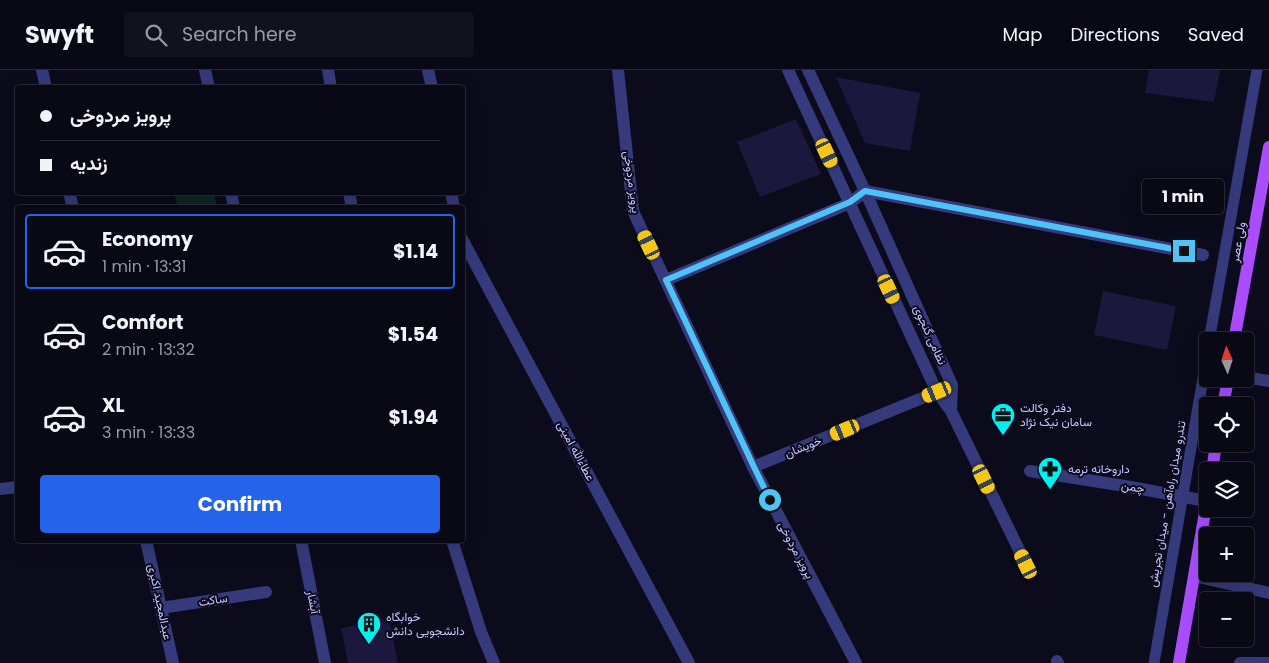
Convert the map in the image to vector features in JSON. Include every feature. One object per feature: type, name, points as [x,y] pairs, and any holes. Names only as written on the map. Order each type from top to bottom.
[{"type":"main road","name":"ولی عصر","points":[[1236,332],[1267,173],[1269,147]]},
{"type":"main road","points":[[1180,663],[1204,517]]},
{"type":"street","points":[[42,70],[45,85]]},
{"type":"street","points":[[205,70],[208,85]]},
{"type":"street","points":[[328,70],[330,85]]},
{"type":"street","points":[[428,70],[431,85]]},
{"type":"street","name":"پرویز مردوخی","points":[[618,70],[633,211],[754,467],[856,663]]},
{"type":"street","name":"نظامی گنجوی","points":[[788,70],[937,392],[951,411],[1026,564]]},
{"type":"street","name":"نظامی گنجوی","points":[[808,70],[865,191],[952,385],[951,411]]},
{"type":"street","points":[[666,280],[850,202],[865,191],[1203,255]]},
{"type":"street","name":"عطاءالله امینی","points":[[465,245],[689,663]]},
{"type":"street","points":[[1254,378],[1269,381]]},
{"type":"street","name":"خویشان","points":[[754,467],[937,392]]},
{"type":"street","name":"چمن","points":[[1030,471],[1182,497],[1199,498]]},
{"type":"street","points":[[0,489],[15,487]]},
{"type":"street","name":"عبدالمجید اکبری","points":[[147,543],[173,663]]},
{"type":"street","name":"آبشار","points":[[302,543],[325,663]]},
{"type":"street","points":[[453,543],[481,632],[494,663]]},
{"type":"street","points":[[1194,576],[1269,593]]},
{"type":"street","name":"ساکت","points":[[161,608],[266,592]]},
{"type":"street","points":[[1240,663],[1269,663]]},
{"type":"lane","points":[[1211,332],[1257,70]]},
{"type":"lane","name":"تندرو میدان راه‌آهن - میدان تجریش","points":[[1154,663],[1201,388]]},
{"type":"green space","points":[[174,195],[214,195],[217,205],[177,205]]},
{"type":"building","points":[[1149,70],[1220,70],[1214,102],[1145,93]]},
{"type":"building","points":[[836,77],[920,93],[910,151],[865,143]]},
{"type":"building","points":[[796,119],[821,174],[760,197],[737,142]]},
{"type":"building","points":[[1103,291],[1176,306],[1167,350],[1094,335]]},
{"type":"building","name":"خوابگاه دانشجویی دانش","points":[[389,619],[398,663],[348,663],[341,628]]},
{"type":"place","name":"دفتر وکالت سامان نیک نژاد","points":[[1003,436]]},
{"type":"place","name":"داروخانه ترمه","points":[[1050,490]]},
{"type":"place","name":"خوابگاه دانشجویی دانش","points":[[369,645]]},
{"type":"route","points":[[770,500],[666,280],[850,202],[865,191],[1184,251]]}]
